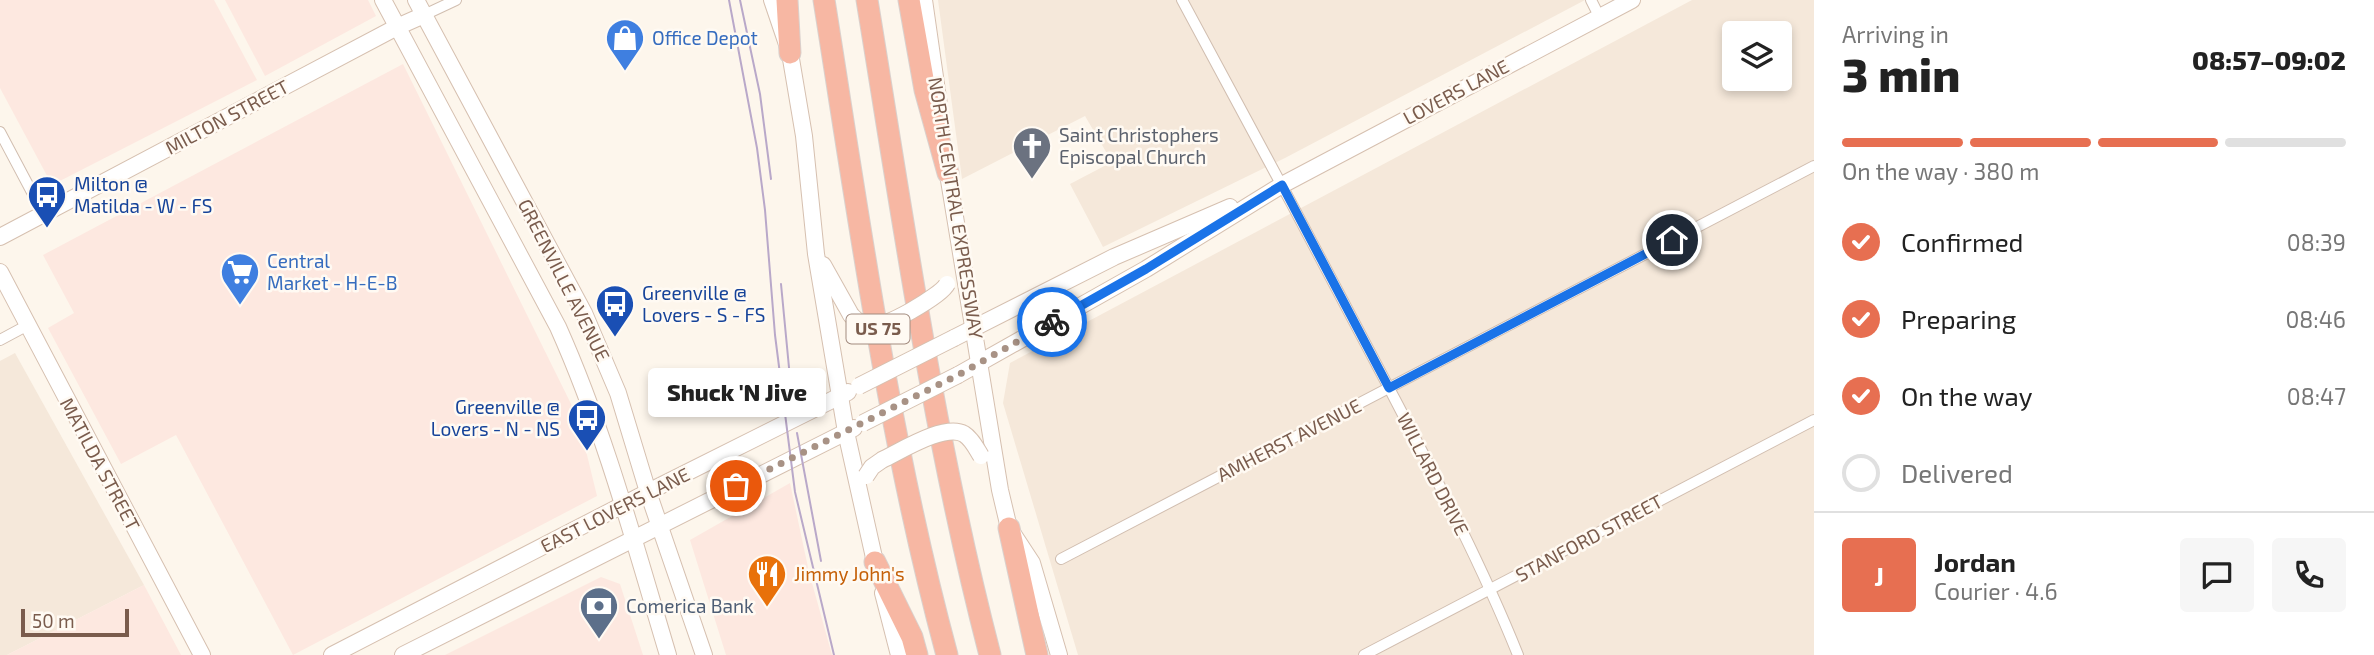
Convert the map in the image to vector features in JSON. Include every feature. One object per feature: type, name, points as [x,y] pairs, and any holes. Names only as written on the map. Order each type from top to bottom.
[{"type":"highway","points":[[787,0],[790,53]]},
{"type":"highway","name":"US 75","points":[[824,0],[867,266],[907,489],[947,655]]},
{"type":"highway","name":"US 75","points":[[867,0],[910,272],[942,446],[990,655]]},
{"type":"highway","points":[[908,0],[925,90],[948,173]]},
{"type":"highway","points":[[1009,528],[1037,655]]},
{"type":"highway","points":[[875,562],[912,638],[917,655]]},
{"type":"main road","name":"GREENVILLE AVENUE","points":[[383,0],[558,327],[577,369],[668,655]]},
{"type":"main road","name":"GREENVILLE AVENUE","points":[[416,0],[584,313],[618,393],[659,526],[704,655]]},
{"type":"main road","points":[[772,0],[790,53],[804,136],[816,254],[846,432],[899,655]]},
{"type":"main road","name":"NORTH CENTRAL EXPRESSWAY","points":[[924,0],[948,173],[997,472],[1009,528],[1032,563],[1059,655]]},
{"type":"main road","name":"LOVERS LANE","points":[[980,363],[1146,269],[1282,185],[1632,0]]},
{"type":"main road","name":"MILTON STREET","points":[[0,237],[424,15]]},
{"type":"main road","name":"LOVERS LANE","points":[[974,328],[1114,257],[1282,185]]},
{"type":"main road","points":[[816,254],[851,315],[863,325],[879,326],[939,294],[947,284],[961,251]]},
{"type":"main road","name":"MATILDA STREET","points":[[0,272],[202,655]]},
{"type":"main road","name":"EAST LOVERS LANE","points":[[332,655],[974,328]]},
{"type":"main road","name":"EAST LOVERS LANE","points":[[402,655],[980,363]]},
{"type":"main road","points":[[862,505],[866,476],[873,467],[882,460],[946,430],[961,432],[971,440],[981,456],[997,472]]},
{"type":"street","name":"MILTON STREET","points":[[424,15],[456,0]]},
{"type":"street","name":"WILLARD DRIVE","points":[[1182,0],[1389,388],[1492,589],[1518,655]]},
{"type":"street","points":[[1591,0],[1600,16]]},
{"type":"street","points":[[0,132],[44,215]]},
{"type":"street","name":"AMHERST AVENUE","points":[[1061,559],[1814,166]]},
{"type":"street","points":[[0,340],[28,325]]},
{"type":"street","name":"STANFORD STREET","points":[[1364,655],[1814,420]]},
{"type":"shaded area","points":[[0,0],[214,0],[257,80],[52,185],[0,88]]},
{"type":"shaded area","points":[[225,0],[368,0],[376,16],[265,76]]},
{"type":"shaded area","points":[[938,0],[1585,0],[1285,158],[1103,247],[1070,184],[1112,162],[1085,116],[962,179]]},
{"type":"shaded area","points":[[1692,0],[1814,0],[1814,655],[1078,655],[1003,403],[1010,363]]},
{"type":"shaded area","points":[[403,64],[578,418],[597,496],[293,655],[176,435],[121,464],[48,328],[74,313],[43,255]]},
{"type":"shaded area","points":[[15,353],[144,585],[7,655],[0,655],[0,361]]},
{"type":"shaded area","points":[[790,483],[809,572],[832,655],[726,655],[690,540]]},
{"type":"shaded area","points":[[601,577],[620,584],[643,655],[445,655]]},
{"type":"shaded area","points":[[144,585],[181,655],[7,655]]},
{"type":"tram line","points":[[729,0],[757,148],[775,335],[795,492],[834,655]]},
{"type":"tram line","points":[[740,0],[760,94],[771,179]]},
{"type":"tram line","points":[[781,284],[790,378]]},
{"type":"tram line","points":[[797,433],[821,561]]},
{"type":"way so far","points":[[736,486],[958,375],[1052,322]]},
{"type":"place","name":"Office Depot","points":[[625,72]]},
{"type":"place","name":"Saint Christophers Episcopal Church","points":[[1032,180]]},
{"type":"place","name":"Milton @ Matilda - W - FS","points":[[47,229]]},
{"type":"place","name":"Central Market - H-E-B","points":[[240,306]]},
{"type":"place","name":"Greenville @ Lovers - S - FS","points":[[615,338]]},
{"type":"place","name":"Greenville @ Lovers - N - NS","points":[[587,452]]},
{"type":"place","name":"Shuck 'N Jive","points":[[736,486]]},
{"type":"place","name":"Jimmy John's","points":[[767,608]]},
{"type":"place","name":"Comerica Bank","points":[[599,640]]},
{"type":"route","points":[[1052,322],[1146,269],[1282,185],[1389,388],[1672,240]]}]
